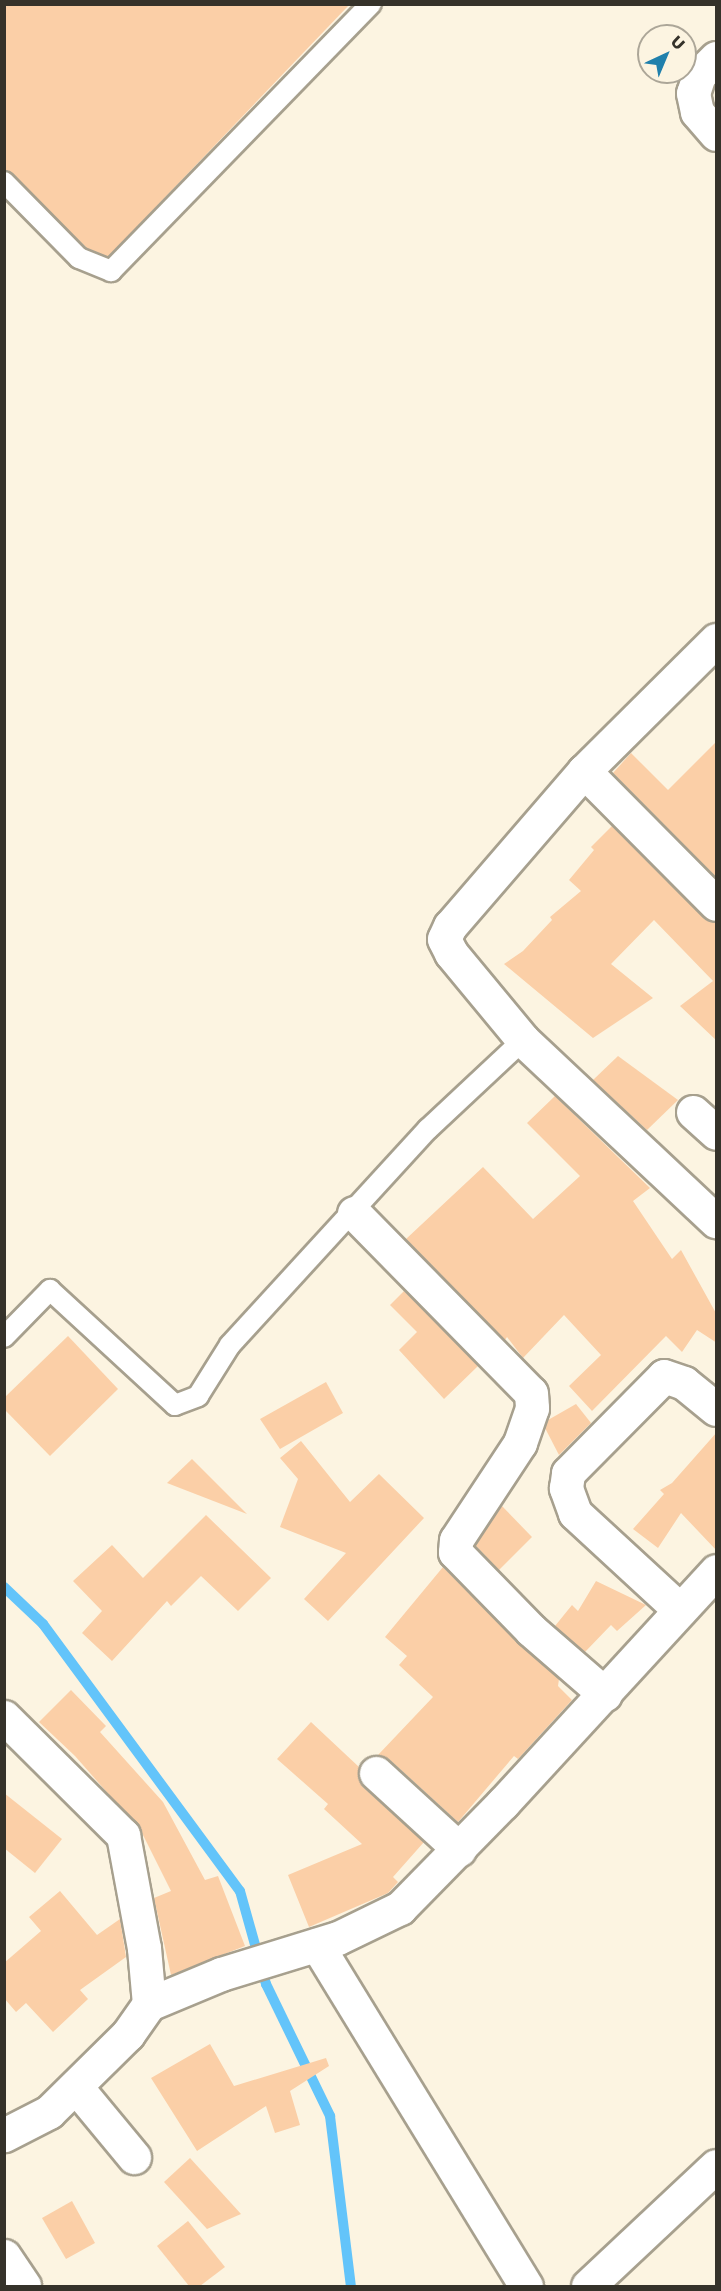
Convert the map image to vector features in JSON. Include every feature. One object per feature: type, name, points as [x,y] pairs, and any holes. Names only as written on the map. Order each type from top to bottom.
[{"type":"street","points":[[717,58],[699,75],[693,93],[698,112],[717,134]]},
{"type":"street","points":[[717,640],[584,771],[445,933],[451,953],[523,1040],[717,1221]]},
{"type":"street","points":[[584,771],[717,904]]},
{"type":"street","points":[[693,1112],[717,1134]]},
{"type":"street","points":[[354,1213],[531,1394],[532,1408],[520,1443],[456,1540],[454,1552],[531,1630],[605,1694]]},
{"type":"street","points":[[680,1610],[575,1513],[567,1481],[568,1473],[664,1376],[684,1383],[717,1408]]},
{"type":"street","points":[[4,2135],[49,2112],[128,2034],[150,2004],[221,1974],[317,1945],[400,1908],[459,1850],[717,1571]]},
{"type":"street","points":[[4,1717],[123,1835],[142,1937],[150,2004]]},
{"type":"street","points":[[376,1773],[459,1850]]},
{"type":"street","points":[[317,1945],[526,2286]]},
{"type":"street","points":[[76,2087],[134,2157]]},
{"type":"street","points":[[588,2286],[717,2166]]},
{"type":"street","points":[[4,2256],[24,2286]]},
{"type":"lane","points":[[4,182],[79,258],[111,271],[371,4]]},
{"type":"lane","points":[[4,1337],[50,1290],[176,1405],[198,1396],[230,1345],[428,1130],[523,1040]]},
{"type":"building","points":[[4,4],[350,4],[108,257],[88,249],[4,169]]},
{"type":"building","points":[[717,741],[717,878],[613,773],[631,753],[668,790]]},
{"type":"building","points":[[612,826],[703,917],[717,922],[717,1041],[680,1006],[713,981],[654,920],[611,964],[653,998],[593,1038],[504,964],[523,951],[552,920],[550,917],[581,891],[569,880],[594,850],[591,847]]},
{"type":"building","points":[[618,1056],[678,1100],[647,1130],[593,1080]]},
{"type":"building","points":[[555,1096],[650,1188],[633,1201],[672,1259],[681,1250],[717,1315],[717,1343],[697,1330],[682,1352],[666,1336],[592,1411],[569,1386],[601,1355],[564,1315],[523,1358],[507,1337],[505,1340],[406,1239],[483,1167],[533,1219],[580,1176],[527,1123]]},
{"type":"building","points":[[404,1291],[478,1366],[444,1399],[399,1350],[417,1332],[390,1305]]},
{"type":"building","points":[[68,1336],[118,1389],[50,1456],[4,1409],[4,1398]]},
{"type":"building","points":[[326,1382],[343,1413],[280,1449],[260,1419]]},
{"type":"building","points":[[576,1404],[591,1423],[559,1455],[545,1428],[548,1420]]},
{"type":"building","points":[[717,1432],[717,1551],[681,1513],[658,1548],[633,1529],[664,1494],[660,1490],[672,1483]]},
{"type":"building","points":[[301,1441],[350,1502],[379,1474],[424,1518],[328,1621],[304,1599],[346,1553],[280,1527],[298,1479],[280,1458]]},
{"type":"building","points":[[192,1459],[247,1514],[167,1483]]},
{"type":"building","points":[[501,1505],[532,1537],[499,1570],[475,1545]]},
{"type":"building","points":[[206,1515],[271,1578],[238,1611],[201,1576],[171,1606],[167,1601],[112,1661],[82,1633],[102,1611],[73,1581],[112,1545],[143,1578]]},
{"type":"building","points":[[443,1567],[518,1643],[559,1679],[558,1686],[572,1700],[518,1759],[514,1756],[458,1822],[389,1759],[378,1755],[433,1697],[399,1665],[407,1656],[385,1637]]},
{"type":"building","points":[[596,1581],[646,1605],[617,1631],[611,1625],[585,1652],[555,1626],[572,1605],[578,1611]]},
{"type":"building","points":[[71,1690],[106,1726],[100,1732],[163,1802],[205,1880],[218,1876],[245,1946],[171,1975],[154,1898],[171,1891],[141,1831],[75,1756],[39,1722]]},
{"type":"building","points":[[311,1722],[359,1767],[358,1778],[363,1787],[424,1842],[393,1877],[398,1882],[388,1893],[309,1927],[288,1875],[362,1844],[324,1809],[328,1804],[277,1759]]},
{"type":"building","points":[[4,1793],[62,1839],[35,1873],[4,1848]]},
{"type":"building","points":[[60,1891],[97,1935],[120,1919],[126,1957],[80,1990],[88,1999],[53,2032],[26,2003],[16,2012],[4,1998],[4,1963],[41,1931],[29,1917]]},
{"type":"building","points":[[210,2044],[234,2086],[326,2058],[329,2066],[290,2091],[300,2125],[275,2133],[266,2106],[197,2151],[151,2078]]},
{"type":"building","points":[[190,2158],[241,2214],[207,2229],[164,2182]]},
{"type":"building","points":[[72,2201],[95,2243],[66,2259],[42,2218]]},
{"type":"building","points":[[188,2221],[225,2267],[200,2286],[189,2286],[157,2246]]},
{"type":"waterway","points":[[4,1587],[43,1624],[240,1891],[266,1984],[330,2116],[351,2286]]}]
